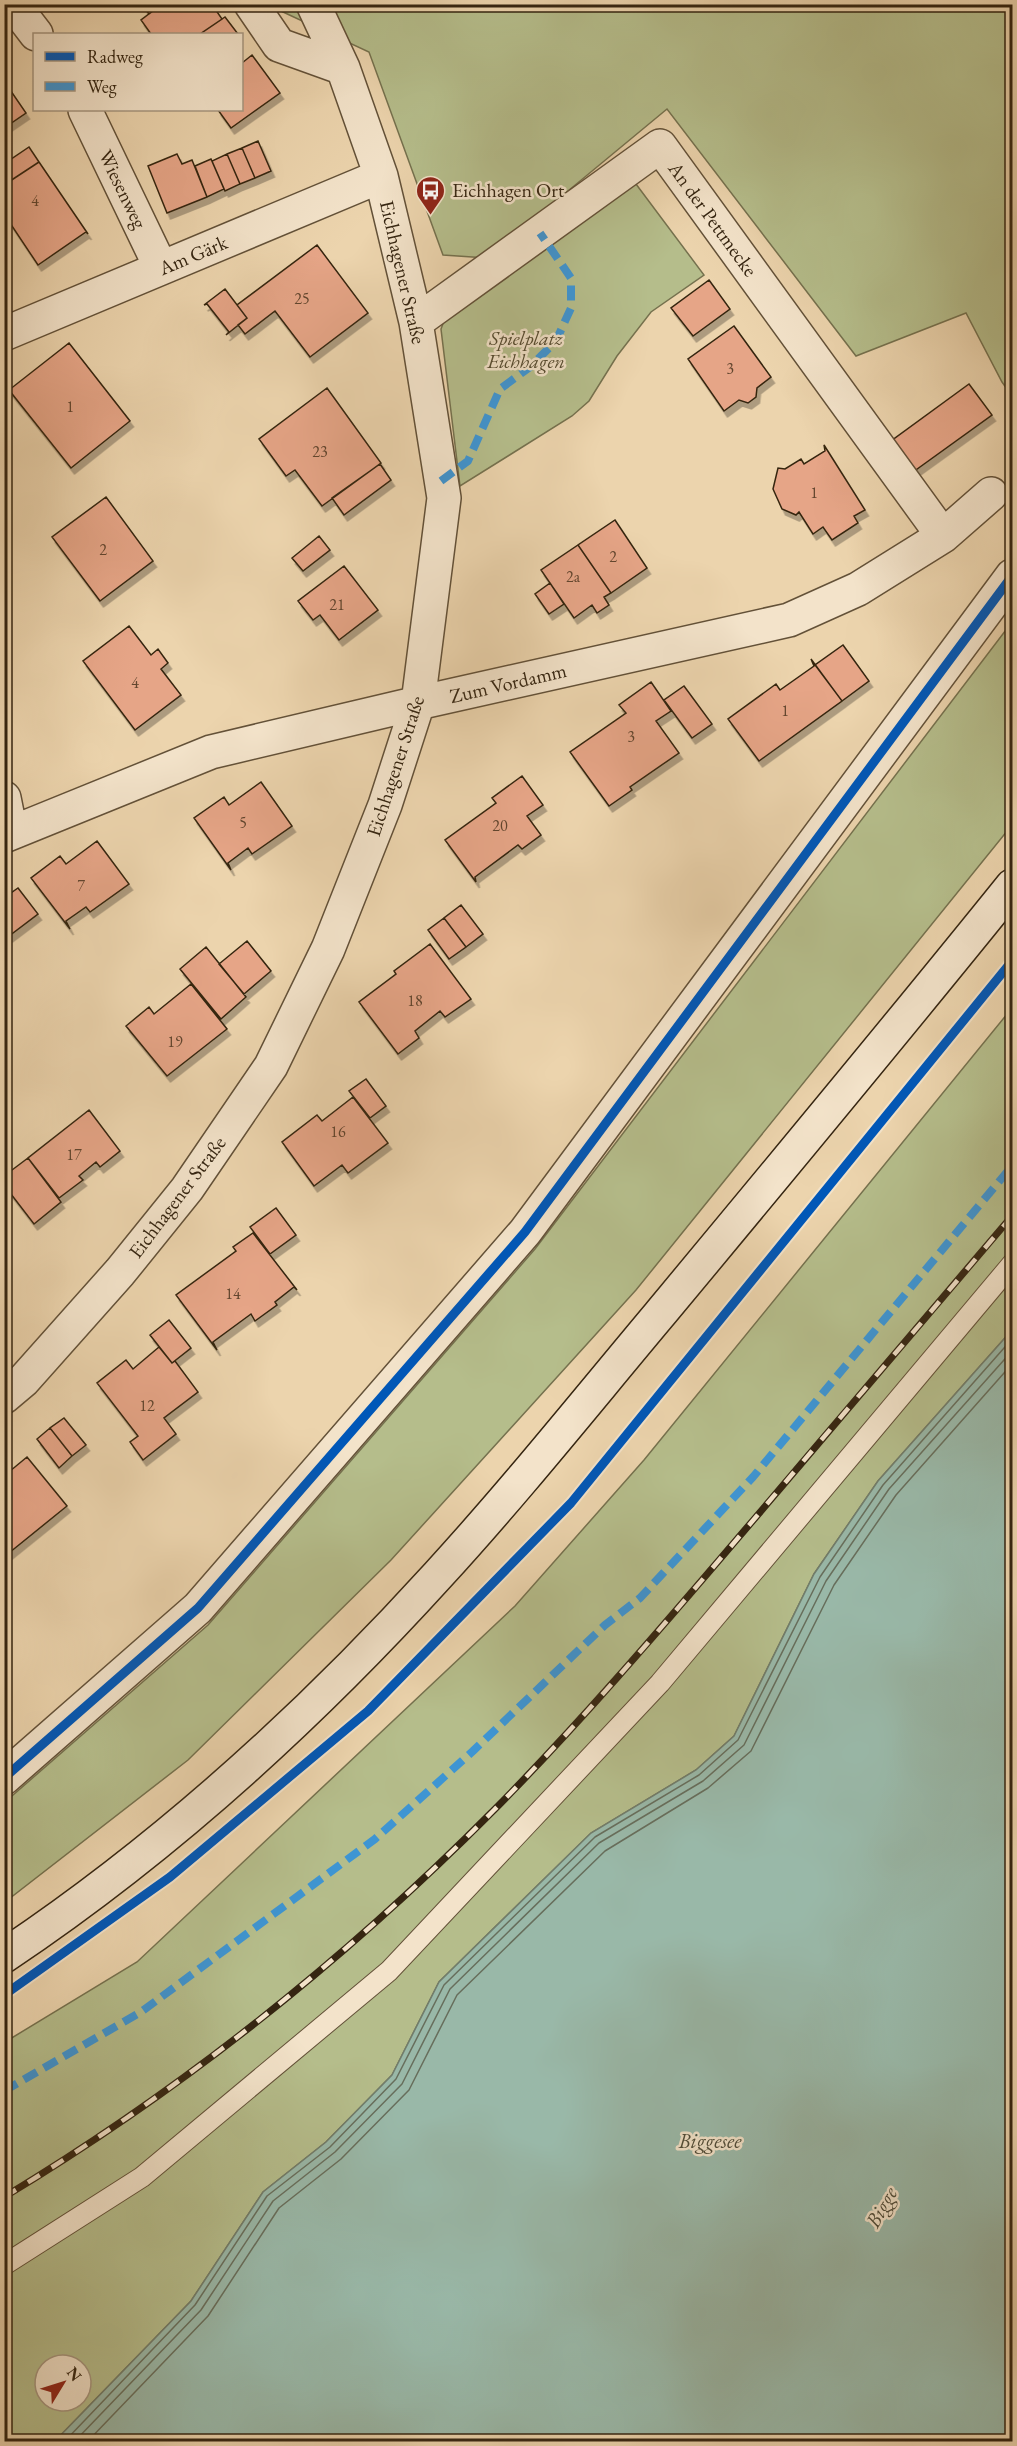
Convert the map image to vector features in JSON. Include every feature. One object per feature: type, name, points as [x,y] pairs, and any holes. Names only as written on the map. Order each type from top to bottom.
[{"type":"street","points":[[13,4],[35,33]]},
{"type":"street","points":[[250,4],[279,45],[343,68]]},
{"type":"street","name":"Eichhagener Straße","points":[[4,1397],[23,1381],[120,1272],[187,1189],[270,1066],[328,949],[386,805],[418,703],[444,498],[416,322],[381,176],[343,68],[314,4]]},
{"type":"street","name":"Wiesenweg","points":[[85,111],[161,268]]},
{"type":"street","name":"An der Pettmecke","points":[[416,322],[660,146],[943,536]]},
{"type":"street","name":"Am Gärk","points":[[4,334],[381,176]]},
{"type":"street","name":"Zum Vordamm","points":[[8,835],[212,753],[418,703],[789,620],[858,589],[943,536],[991,494]]},
{"type":"street","points":[[4,1778],[198,1608],[525,1232],[1012,576]]},
{"type":"street","points":[[4,798],[8,835]]},
{"type":"street","points":[[4,1956],[49,1926],[145,1852],[236,1774],[327,1690],[438,1575],[770,1181],[1012,886]]},
{"type":"lane","points":[[4,2265],[142,2177],[389,1971],[660,1683],[1012,1264]]},
{"type":"green space","points":[[268,5],[1012,5],[1012,396],[1002,382],[966,313],[856,356],[667,109],[487,258],[443,255],[369,52]]},
{"type":"green space","name":"Spielplatz Eichhagen","points":[[630,176],[704,275],[651,312],[617,356],[589,401],[572,416],[460,486],[441,329],[450,305]]},
{"type":"green space","points":[[1012,622],[1012,825],[636,1290],[391,1560],[188,1760],[5,1902],[5,1802],[208,1625],[535,1249]]},
{"type":"green space","points":[[1012,1008],[1012,1330],[878,1481],[814,1574],[734,1736],[696,1770],[591,1833],[439,1982],[392,2075],[326,2142],[263,2192],[191,2301],[93,2402],[93,2353],[33,2353],[33,2413],[82,2413],[55,2441],[5,2442],[5,2042],[137,1962],[515,1606],[644,1460]]},
{"type":"water","name":"Biggesee","points":[[1012,1330],[1012,2441],[55,2441],[82,2413],[93,2413],[93,2402],[191,2301],[263,2192],[326,2142],[392,2075],[439,1982],[591,1833],[696,1770],[734,1736],[814,1574],[878,1481]]},
{"type":"building","points":[[142,4],[162,4],[149,14]]},
{"type":"building","points":[[162,4],[216,4],[213,6],[222,19],[201,33],[150,33],[141,20]]},
{"type":"building","points":[[225,17],[237,33],[201,33]]},
{"type":"building","points":[[252,55],[280,93],[231,128],[219,111],[243,111],[243,62]]},
{"type":"building","points":[[4,81],[26,113],[4,128]]},
{"type":"building","points":[[258,141],[271,171],[255,178],[242,148]]},
{"type":"building","points":[[29,147],[39,162],[7,183],[4,179],[4,164]]},
{"type":"building","points":[[242,148],[255,178],[240,184],[227,154]]},
{"type":"building","points":[[177,154],[182,164],[192,160],[207,197],[167,213],[148,166]]},
{"type":"building","points":[[227,154],[240,184],[225,191],[212,161]]},
{"type":"building","points":[[211,159],[224,189],[207,197],[195,166]]},
{"type":"building","points":[[39,162],[88,234],[86,232],[38,265],[4,214],[4,185]]},
{"type":"building","points":[[317,245],[368,313],[310,357],[275,311],[245,334],[238,325],[247,318],[237,305]]},
{"type":"building","points":[[709,280],[730,309],[693,336],[671,308]]},
{"type":"building","points":[[225,289],[247,318],[226,335],[229,332],[207,304],[204,305]]},
{"type":"building","points":[[734,326],[771,377],[757,388],[756,397],[748,403],[739,400],[724,411],[688,359]]},
{"type":"building","points":[[69,343],[130,421],[71,468],[9,390]]},
{"type":"building","points":[[969,384],[992,415],[913,472],[891,441]]},
{"type":"building","points":[[327,388],[381,463],[322,506],[295,470],[286,476],[259,439]]},
{"type":"building","points":[[824,445],[865,510],[854,516],[858,523],[832,540],[823,527],[813,534],[799,512],[796,515],[782,509],[773,489],[778,468],[785,469],[801,459],[804,464],[825,451]]},
{"type":"building","points":[[380,464],[391,480],[344,515],[332,498]]},
{"type":"building","points":[[106,497],[153,561],[100,601],[52,537]]},
{"type":"building","points":[[615,520],[647,568],[611,593],[578,545]]},
{"type":"building","points":[[319,536],[330,550],[303,571],[292,558]]},
{"type":"building","points":[[578,545],[611,593],[604,597],[609,605],[597,613],[592,605],[574,618],[541,570]]},
{"type":"building","points":[[344,566],[378,610],[339,640],[320,615],[313,620],[298,601]]},
{"type":"building","points":[[550,583],[564,604],[549,614],[535,594]]},
{"type":"building","points":[[129,626],[151,655],[158,649],[168,663],[161,669],[181,695],[135,730],[83,661]]},
{"type":"building","points":[[843,645],[869,681],[842,701],[815,665]]},
{"type":"building","points":[[811,659],[842,701],[759,761],[728,719],[776,684],[780,690],[814,666]]},
{"type":"building","points":[[651,682],[671,711],[656,721],[679,753],[630,787],[632,790],[609,806],[570,752],[626,713],[619,705]]},
{"type":"building","points":[[684,686],[712,724],[692,738],[664,700]]},
{"type":"building","points":[[522,776],[543,805],[527,816],[541,835],[522,849],[518,845],[475,877],[476,882],[445,840],[496,803],[492,798]]},
{"type":"building","points":[[261,782],[292,826],[252,854],[248,848],[228,863],[231,870],[194,818],[224,797],[229,805]]},
{"type":"building","points":[[97,841],[129,884],[90,912],[86,907],[66,921],[70,929],[31,878],[60,856],[66,864]]},
{"type":"building","points":[[18,888],[38,914],[9,936],[4,931],[4,898]]},
{"type":"building","points":[[461,905],[483,934],[466,947],[444,918]]},
{"type":"building","points":[[444,918],[466,947],[449,959],[428,930]]},
{"type":"building","points":[[247,941],[271,971],[244,994],[219,964]]},
{"type":"building","points":[[430,944],[471,999],[445,1017],[440,1011],[415,1031],[419,1038],[398,1054],[359,1002],[396,974],[394,971]]},
{"type":"building","points":[[206,947],[246,997],[221,1019],[180,969]]},
{"type":"building","points":[[191,984],[227,1029],[167,1076],[126,1026],[149,1007],[154,1014]]},
{"type":"building","points":[[366,1079],[386,1106],[370,1118],[349,1091]]},
{"type":"building","points":[[353,1097],[388,1143],[348,1173],[342,1165],[314,1186],[282,1142],[317,1115],[322,1121]]},
{"type":"building","points":[[89,1110],[120,1151],[100,1167],[96,1162],[79,1176],[83,1180],[59,1198],[28,1158]]},
{"type":"building","points":[[28,1158],[61,1202],[34,1224],[4,1185],[4,1176]]},
{"type":"building","points":[[276,1208],[296,1235],[270,1254],[250,1227]]},
{"type":"building","points":[[253,1233],[297,1290],[294,1287],[275,1302],[277,1305],[255,1321],[251,1314],[213,1342],[217,1350],[176,1295],[236,1251],[233,1247]]},
{"type":"building","points":[[169,1320],[191,1348],[172,1363],[150,1335]]},
{"type":"building","points":[[159,1347],[172,1363],[175,1361],[198,1392],[164,1418],[176,1434],[143,1460],[130,1442],[138,1436],[97,1383],[126,1360],[133,1369]]},
{"type":"building","points":[[64,1418],[86,1445],[72,1456],[50,1428]]},
{"type":"building","points":[[50,1428],[72,1456],[59,1468],[37,1439]]},
{"type":"building","points":[[27,1457],[67,1506],[4,1557],[4,1476]]},
{"type":"railway","points":[[4,2197],[135,2112],[199,2066],[322,1969],[438,1865],[527,1776],[625,1669],[1012,1216]]},
{"type":"marked path","points":[[441,481],[468,461],[500,389],[530,367],[556,341],[571,308],[571,278],[540,233]]},
{"type":"marked path","points":[[4,2091],[141,2012],[375,1839],[473,1751],[605,1625],[640,1598],[753,1477],[1012,1166]]},
{"type":"cycle path","points":[[4,1778],[198,1608],[525,1232],[1012,576]]},
{"type":"cycle path","points":[[4,1995],[170,1877],[368,1711],[571,1503],[1012,961]]},
{"type":"place","name":"Eichhagen Ort","points":[[431,216]]},
{"type":"water label","name":"Bigge","points":[[881,2207]]}]
